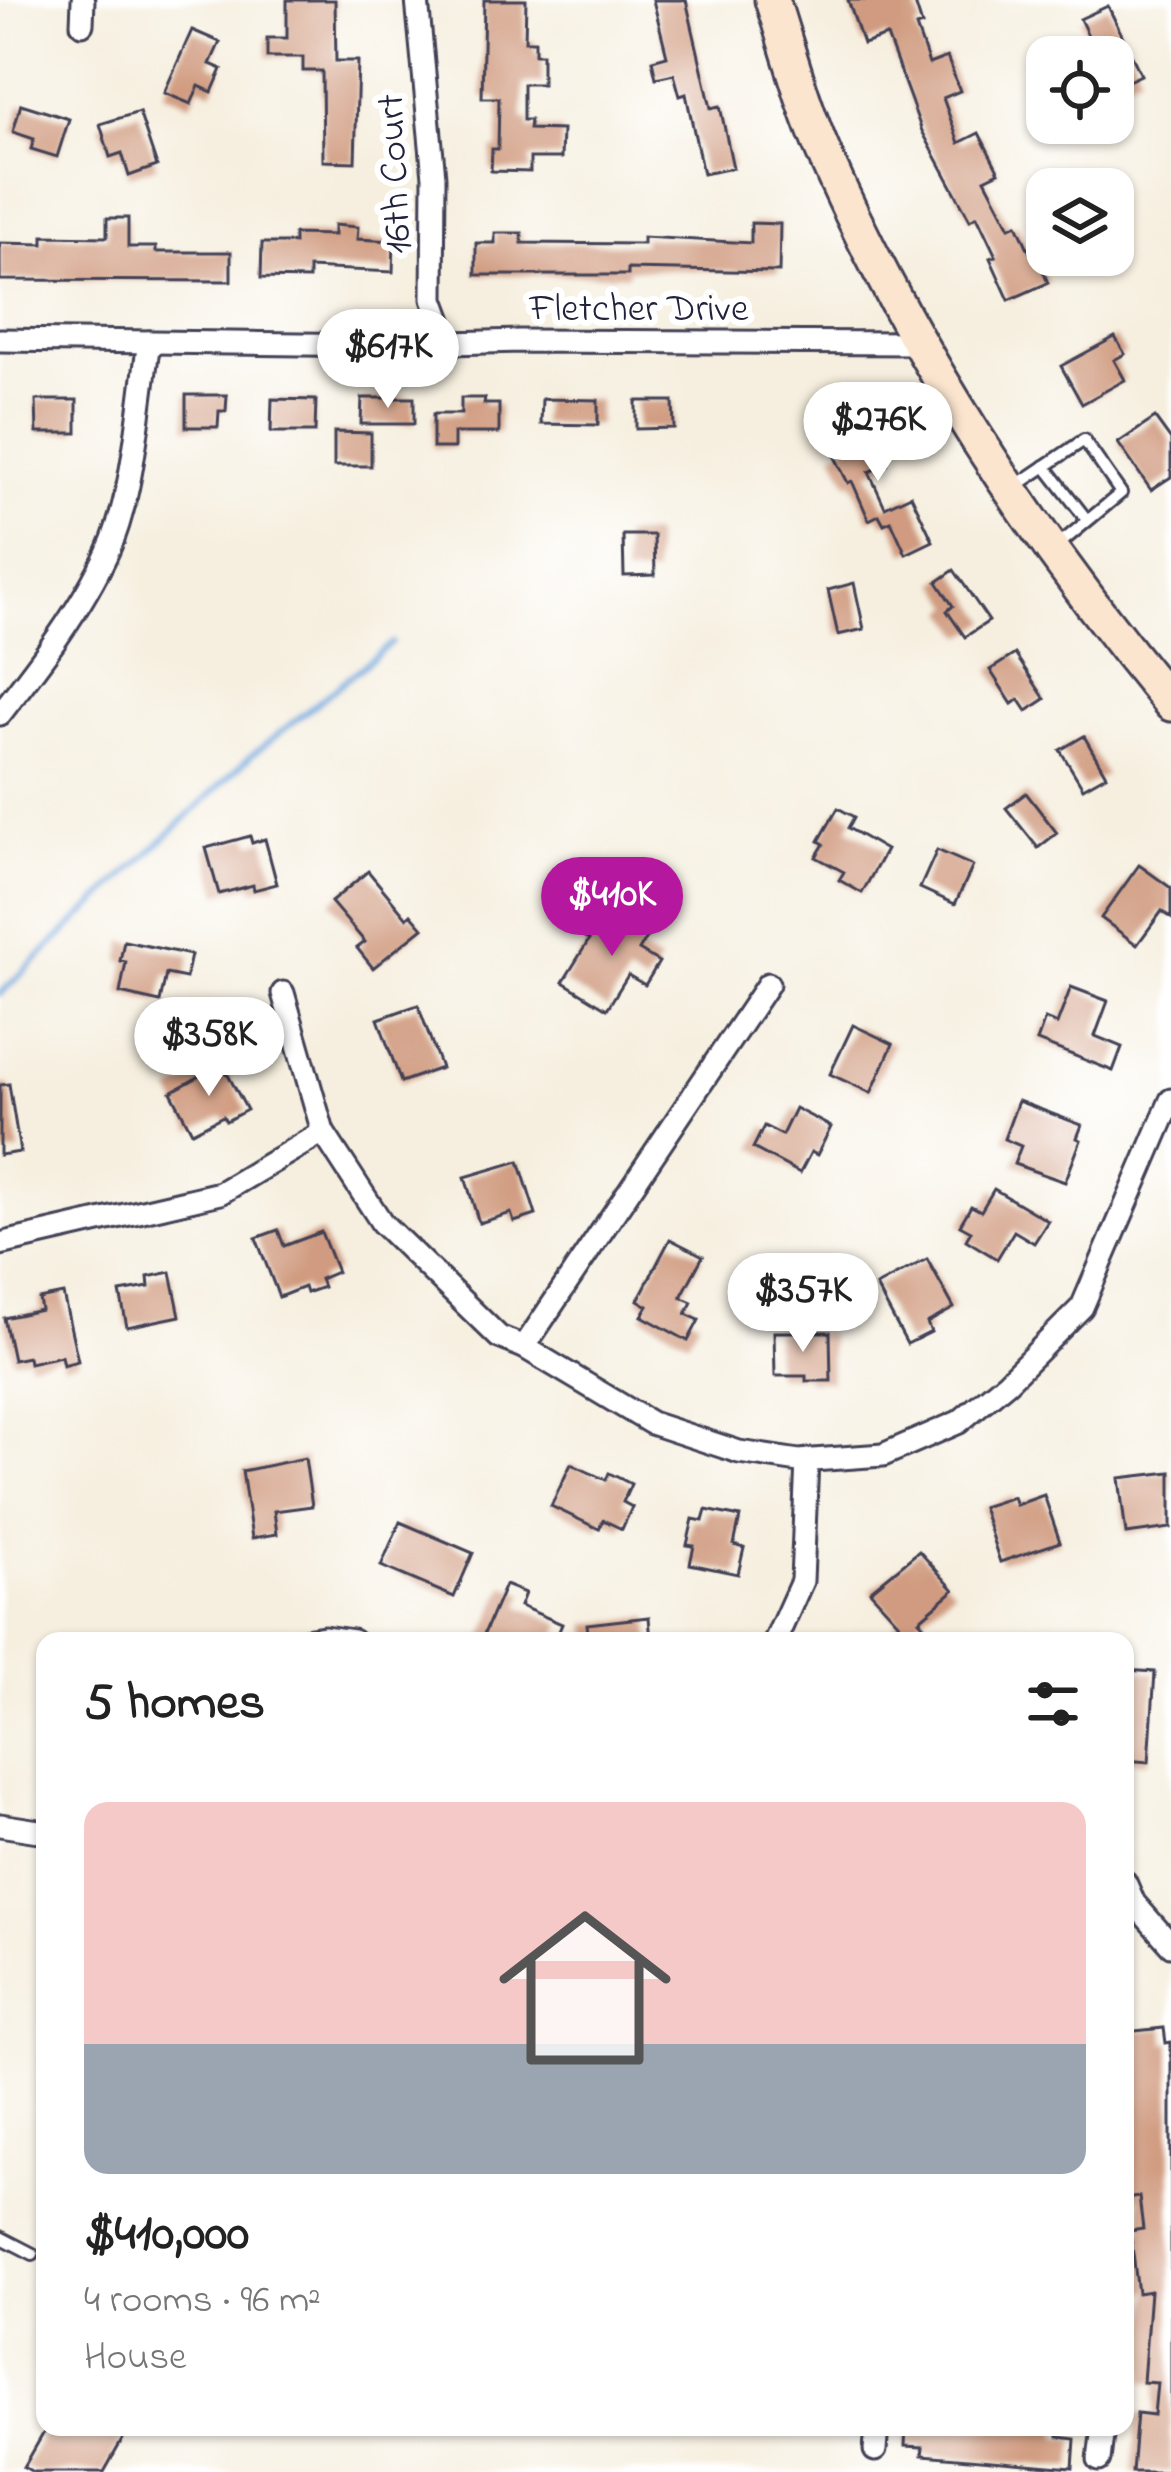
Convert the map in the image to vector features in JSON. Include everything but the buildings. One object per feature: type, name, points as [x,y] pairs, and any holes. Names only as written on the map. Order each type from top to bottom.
[{"type":"main road","points":[[772,0],[823,150],[880,275],[918,344],[1053,549],[1171,704]]},
{"type":"street","points":[[82,25],[83,0]]},
{"type":"street","name":"16th Court","points":[[417,0],[434,177],[433,299],[448,342]]},
{"type":"street","name":"Fletcher Drive","points":[[0,340],[358,345],[885,340],[918,344]]},
{"type":"street","points":[[0,714],[47,653],[109,550],[123,504],[149,342]]},
{"type":"street","points":[[524,1347],[768,984]]},
{"type":"street","points":[[283,993],[323,1132],[382,1222],[499,1337],[524,1347],[651,1423],[739,1452],[808,1460],[883,1455],[959,1422],[1082,1306],[1171,1100]]},
{"type":"street","points":[[0,1244],[220,1193],[323,1132]]},
{"type":"street","points":[[779,1632],[802,1581],[808,1460]]},
{"type":"street","points":[[0,1825],[36,1831]]},
{"type":"street","points":[[1134,1903],[1171,1945]]},
{"type":"street","points":[[1099,2460],[1102,2436]]},
{"type":"lane","points":[[1012,489],[1084,440],[1120,493],[1053,549]]},
{"type":"lane","points":[[1045,466],[1087,520]]},
{"type":"lane","points":[[0,2237],[33,2254]]},
{"type":"waterway","points":[[0,994],[252,755],[392,643]]}]
